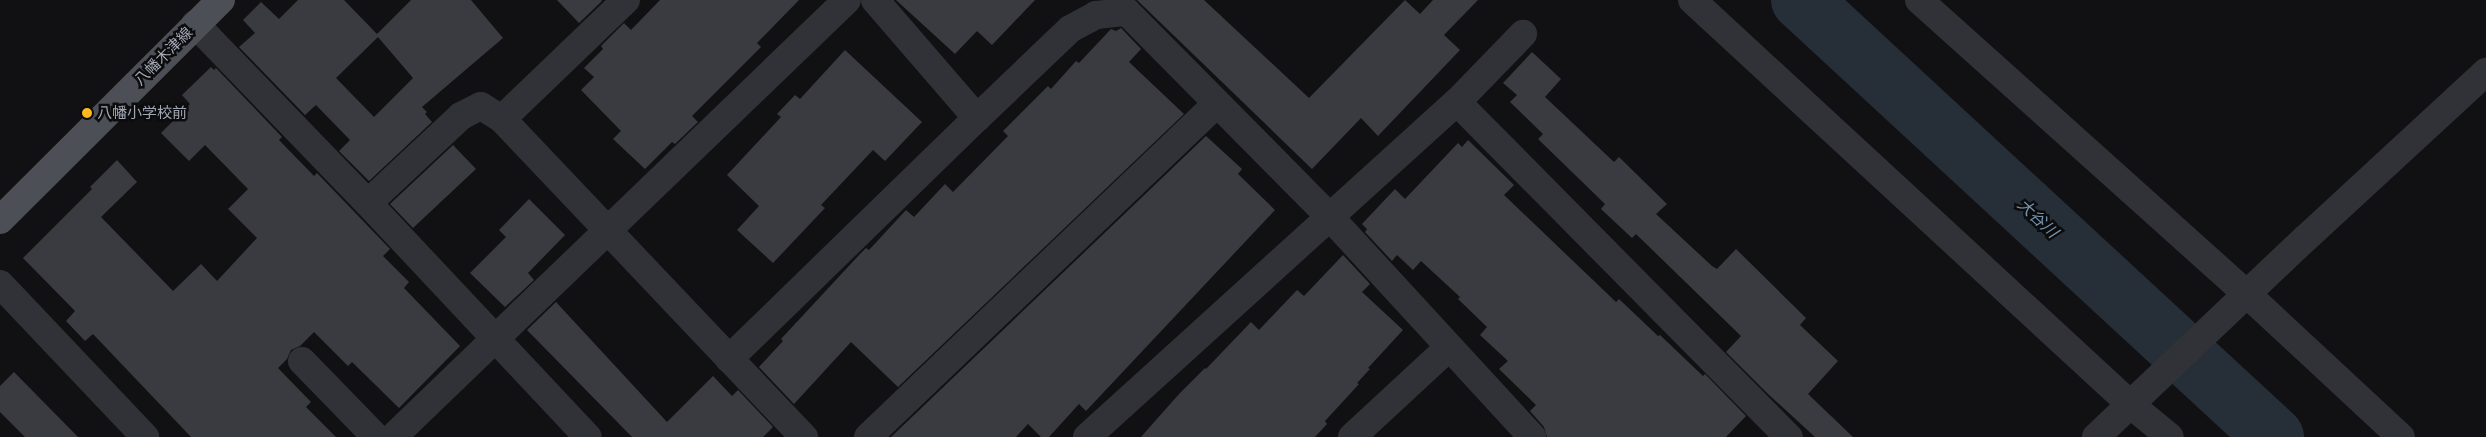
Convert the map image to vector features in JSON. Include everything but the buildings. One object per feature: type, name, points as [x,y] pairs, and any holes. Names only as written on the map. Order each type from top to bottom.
[{"type":"main road","name":"八幡木津線","points":[[0,220],[221,0]]},
{"type":"street","points":[[502,119],[626,0]]},
{"type":"street","points":[[393,437],[847,0]]},
{"type":"street","points":[[875,0],[977,118]]},
{"type":"street","points":[[1692,0],[2138,398],[2170,437]]},
{"type":"street","points":[[1919,0],[2243,298],[2401,437]]},
{"type":"street","points":[[729,359],[1070,29],[1098,8],[1127,12],[1329,216],[1448,348],[1532,437]]},
{"type":"street","points":[[195,24],[368,203],[588,437]]},
{"type":"street","points":[[1087,437],[1457,102],[1523,34]]},
{"type":"street","points":[[2096,437],[2486,72]]},
{"type":"street","points":[[1457,102],[1789,437]]},
{"type":"street","points":[[868,437],[1217,104]]},
{"type":"street","points":[[368,203],[461,116],[481,106],[502,119],[609,229],[804,437]]},
{"type":"street","points":[[0,284],[145,437]]},
{"type":"street","points":[[1352,437],[1448,348]]},
{"type":"street","points":[[302,361],[376,437]]},
{"type":"waterway","name":"大谷川","points":[[1801,0],[2274,437]]},
{"type":"place","name":"八幡小学校前","points":[[87,113]]}]
